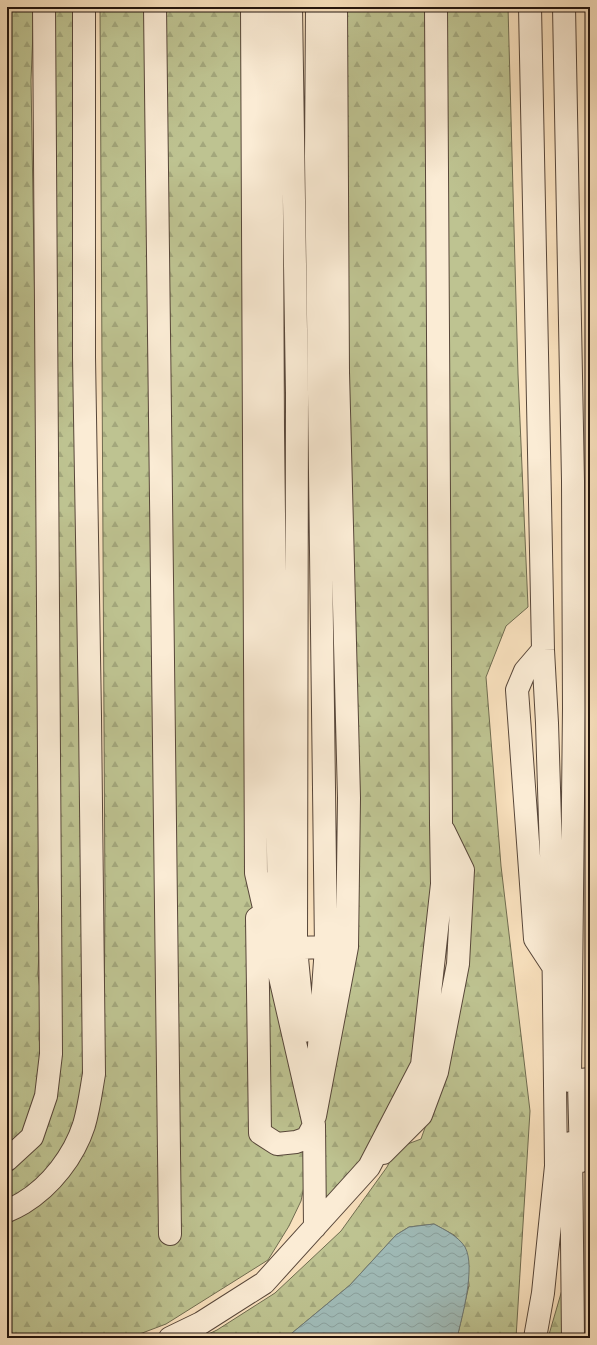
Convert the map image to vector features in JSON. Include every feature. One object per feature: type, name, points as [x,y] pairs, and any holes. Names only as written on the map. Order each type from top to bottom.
[{"type":"street","points":[[7,1160],[32,1137],[46,1096],[51,1054],[44,7]]},
{"type":"street","points":[[7,1211],[23,1203],[44,1187],[60,1169],[73,1149],[84,1125],[94,1074],[84,357],[84,7]]},
{"type":"street","points":[[155,7],[170,1234]]},
{"type":"street","points":[[252,7],[256,873],[260,1133],[277,1144],[296,1142],[306,1138],[314,1125],[287,948],[273,423],[271,7]]},
{"type":"street","points":[[287,948],[297,394],[291,7]]},
{"type":"street","points":[[317,7],[316,156],[336,947]]},
{"type":"street","points":[[315,1227],[314,1125],[336,947],[349,798],[338,372],[336,7]]},
{"type":"street","points":[[170,1338],[201,1323],[264,1283],[369,1166],[422,1065],[442,884],[440,824],[436,7]]},
{"type":"street","points":[[530,7],[543,650],[547,723],[554,968],[556,1166],[543,1293],[535,1338]]},
{"type":"street","points":[[564,7],[573,481],[574,708],[570,1074],[573,1338]]},
{"type":"street","points":[[543,650],[525,671],[517,690],[535,940],[554,968]]},
{"type":"street","points":[[256,873],[314,1125]]},
{"type":"street","points":[[287,948],[336,947]]},
{"type":"street","points":[[585,1338],[579,1083],[581,1080],[590,1079]]},
{"type":"green space","points":[[7,7],[34,7],[31,80],[41,680],[38,974],[41,998],[39,1039],[41,1051],[32,1119],[7,1152]]},
{"type":"green space","points":[[54,7],[83,7],[91,1074],[73,1146],[7,1208],[7,1161],[48,1095]]},
{"type":"green space","points":[[100,7],[246,7],[255,1133],[314,1137],[301,1201],[289,1226],[268,1260],[166,1324],[129,1338],[7,1338],[7,1220],[58,1186],[104,1037],[105,901]]},
{"type":"green space","points":[[344,7],[429,7],[438,883],[420,1064],[380,1141],[316,1224],[316,1127],[349,955]]},
{"type":"green space","points":[[444,7],[508,7],[518,374],[528,607],[506,626],[486,677],[501,866],[530,1111],[516,1338],[457,1338],[469,1285],[465,1248],[454,1235],[434,1224],[409,1227],[396,1235],[350,1285],[286,1338],[200,1338],[217,1330],[275,1293],[341,1231],[387,1167],[397,1148],[421,1139],[438,1091],[465,871],[451,818],[452,727],[449,597]]},
{"type":"green space","points":[[258,897],[311,1124],[303,1134],[269,1136]]},
{"type":"green space","points":[[564,1283],[568,1338],[548,1338]]},
{"type":"water","points":[[434,1224],[459,1240],[465,1247],[468,1256],[469,1279],[465,1305],[457,1338],[286,1338],[350,1285],[396,1235],[409,1227]]}]
